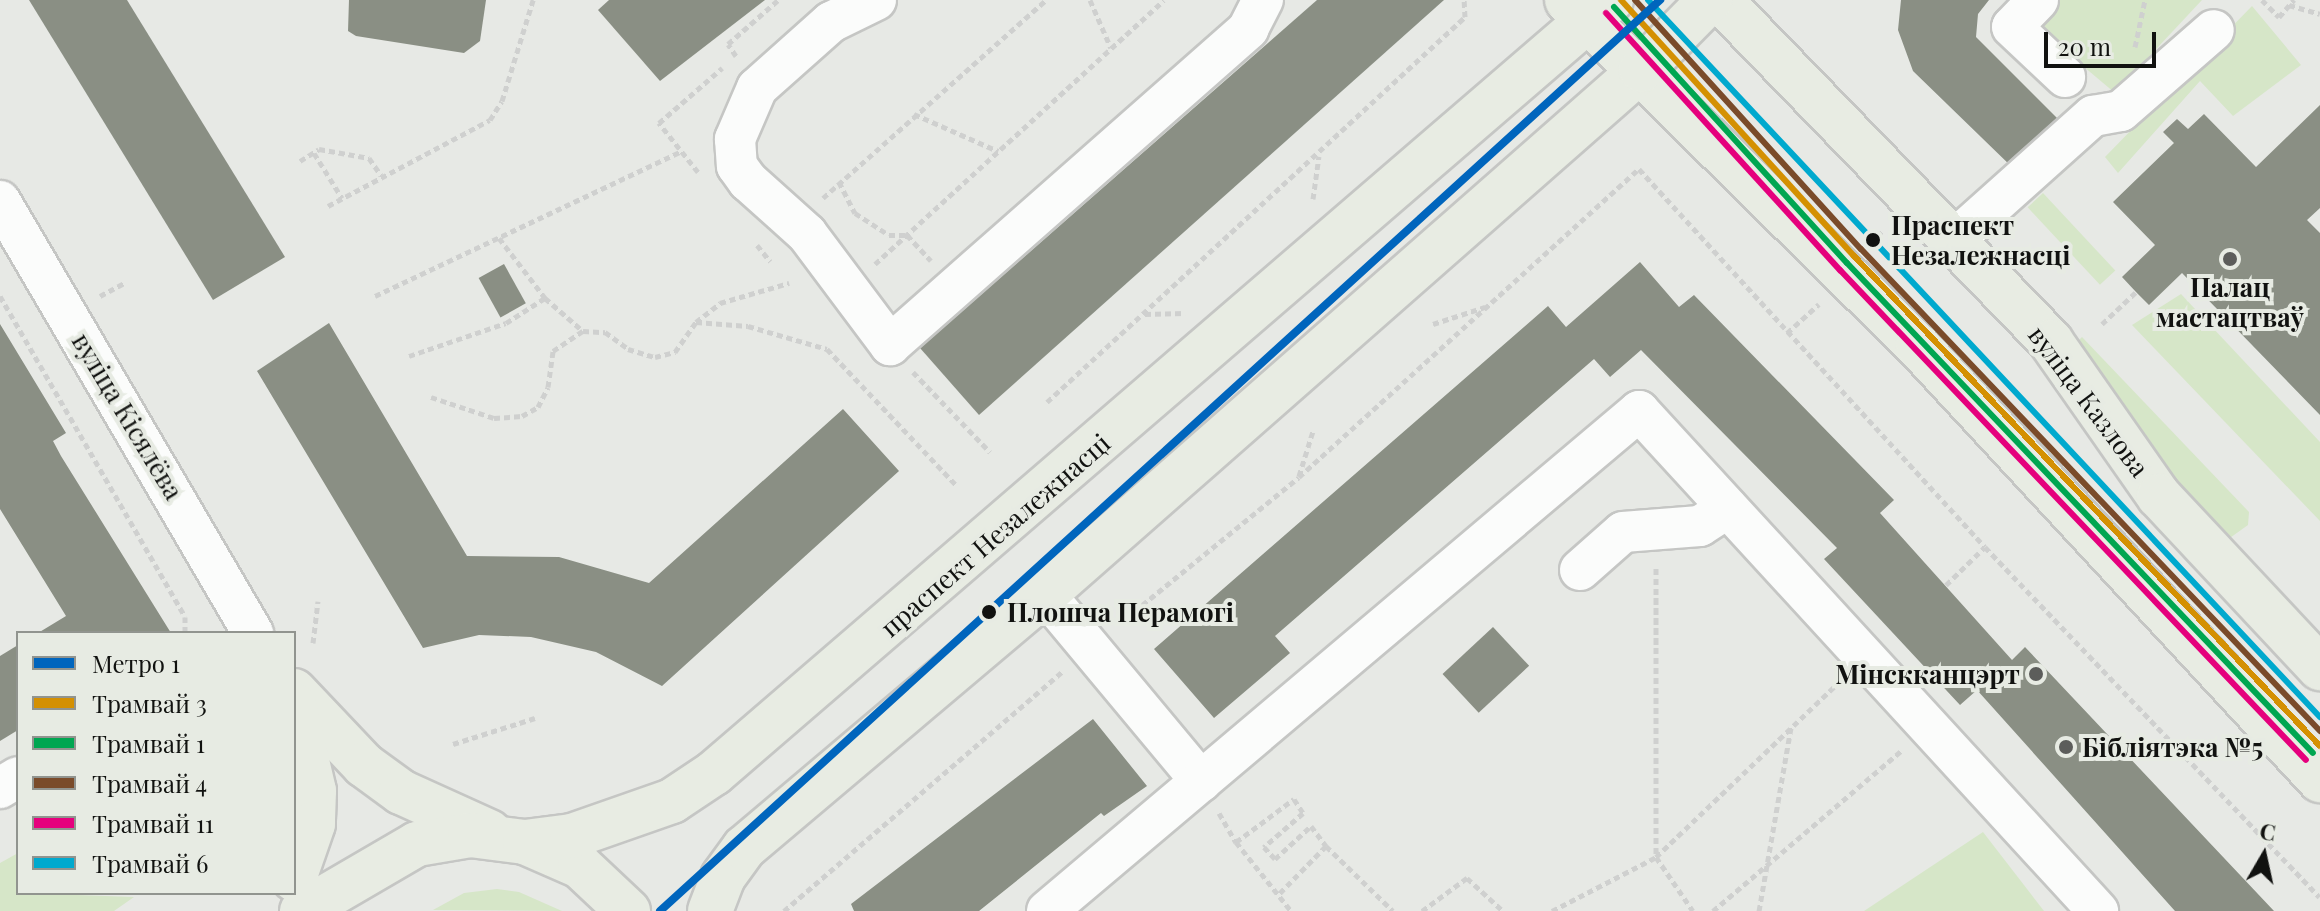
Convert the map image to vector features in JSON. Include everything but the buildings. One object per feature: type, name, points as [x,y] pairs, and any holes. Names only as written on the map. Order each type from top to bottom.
[{"type":"main road","points":[[710,911],[723,877],[744,848],[1045,594],[1641,70],[1710,0]]},
{"type":"main road","name":"вуліца Казлова","points":[[1720,0],[2051,342],[2159,496],[2320,668]]},
{"type":"main road","points":[[1589,8],[1641,70],[1918,346],[2320,780]]},
{"type":"main road","name":"праспект Незалежнасці","points":[[302,911],[390,854],[417,844],[470,835],[514,840],[617,823],[672,801],[714,773],[1589,8]]},
{"type":"main road","points":[[296,693],[364,765],[401,792],[580,866],[628,911]]},
{"type":"main road","points":[[296,714],[314,791],[313,824],[296,873]]},
{"type":"street","points":[[877,0],[763,122],[758,160],[766,192],[851,286],[890,345],[1248,29],[1263,0]]},
{"type":"street","points":[[2038,0],[2012,27],[2065,77]]},
{"type":"street","points":[[1953,241],[2093,116],[2121,111],[2214,30]]},
{"type":"street","name":"вуліца Кісялёва","points":[[0,201],[252,631]]},
{"type":"street","points":[[1047,911],[1639,411],[2098,911]]},
{"type":"street","points":[[1580,570],[1623,532],[1700,526],[1728,508]]},
{"type":"street","points":[[1045,594],[1201,781]]},
{"type":"path","points":[[328,206],[381,175],[414,165],[490,120],[533,0]]},
{"type":"path","points":[[731,60],[737,55],[728,44],[778,0]]},
{"type":"path","points":[[907,235],[889,235],[855,213],[839,181],[1046,0]]},
{"type":"path","points":[[1090,0],[1111,48]]},
{"type":"path","points":[[851,286],[1164,0]]},
{"type":"path","points":[[1047,402],[1465,17],[1464,0]]},
{"type":"path","points":[[2262,0],[2279,17],[2292,2],[2319,14]]},
{"type":"path","points":[[914,114],[998,151]]},
{"type":"path","points":[[375,296],[682,151]]},
{"type":"path","points":[[300,161],[314,153],[369,158],[381,175]]},
{"type":"path","points":[[314,153],[342,198]]},
{"type":"path","points":[[1313,199],[1319,154]]},
{"type":"path","points":[[784,911],[1090,648],[1299,477],[1639,169],[1985,547],[2320,897]]},
{"type":"path","points":[[1870,243],[1883,231]]},
{"type":"path","points":[[499,238],[545,298],[583,331]]},
{"type":"path","points":[[431,397],[494,418],[522,416],[538,407],[548,387],[553,351],[583,331],[605,332],[628,349],[655,357],[675,352],[696,322],[720,303],[789,283]]},
{"type":"path","points":[[2102,324],[2136,292]]},
{"type":"path","points":[[0,296],[185,617],[185,631]]},
{"type":"path","points":[[409,356],[506,323],[545,298]]},
{"type":"path","points":[[1433,324],[1487,306]]},
{"type":"path","points":[[1787,333],[1813,310]]},
{"type":"path","points":[[1144,314],[1185,313]]},
{"type":"path","points":[[696,322],[748,326],[827,349],[956,485]]},
{"type":"path","points":[[890,345],[990,452]]},
{"type":"path","points":[[1299,477],[1313,431]]},
{"type":"path","points":[[1656,530],[1656,857],[1693,911]]},
{"type":"path","points":[[1946,585],[1985,547]]},
{"type":"path","points":[[313,643],[318,601]]},
{"type":"path","points":[[1552,911],[1656,857],[1865,657]]},
{"type":"path","points":[[453,744],[535,718]]},
{"type":"path","points":[[1759,911],[1791,727]]},
{"type":"path","points":[[1713,911],[1929,727]]},
{"type":"path","points":[[1201,781],[1236,842],[1291,911]]},
{"type":"path","points":[[1236,842],[1294,799],[1303,813],[1264,847],[1275,859],[1311,826],[1326,846],[1393,911]]},
{"type":"path","points":[[1278,895],[1326,846]]},
{"type":"path","points":[[1422,911],[1467,878],[1503,911]]},
{"type":"green space","points":[[2055,0],[2202,0],[2115,93],[2033,24]]},
{"type":"green space","points":[[2252,6],[2301,65],[2233,116],[2200,81],[2118,173],[2105,157]]},
{"type":"green space","points":[[2043,193],[2115,271],[2100,285],[2028,207]]},
{"type":"green space","points":[[2181,294],[2320,442],[2320,521],[2132,325]]},
{"type":"green space","points":[[2082,337],[2249,512],[2248,525],[2227,540],[2150,457],[2077,342]]},
{"type":"green space","points":[[1983,832],[2044,911],[1864,911]]},
{"type":"green space","points":[[16,854],[16,895],[134,897],[114,911],[0,911],[0,863]]},
{"type":"green space","points":[[497,889],[519,892],[562,911],[433,910],[464,893]]},
{"type":"metro line","name":"1","points":[[660,911],[1660,0]]},
{"type":"tram line","name":"3","points":[[1621,0],[1854,256],[2320,746]]},
{"type":"tram line","name":"4","points":[[1635,0],[1861,249],[2320,731]]},
{"type":"tram line","name":"6","points":[[1648,0],[2320,717]]},
{"type":"tram line","name":"1","points":[[1614,7],[1847,263],[2313,753]]},
{"type":"tram line","name":"11","points":[[1606,13],[1840,270],[2306,760]]},
{"type":"place","name":"Праспект Незалежнасці","points":[[1873,240]]},
{"type":"place","name":"Палац мастацтваў","points":[[2230,259]]},
{"type":"place","name":"Плошча Перамогі","points":[[989,612]]},
{"type":"place","name":"Мінскканцэрт","points":[[2036,674]]},
{"type":"place","name":"Бібліятэка №5","points":[[2066,747]]}]
